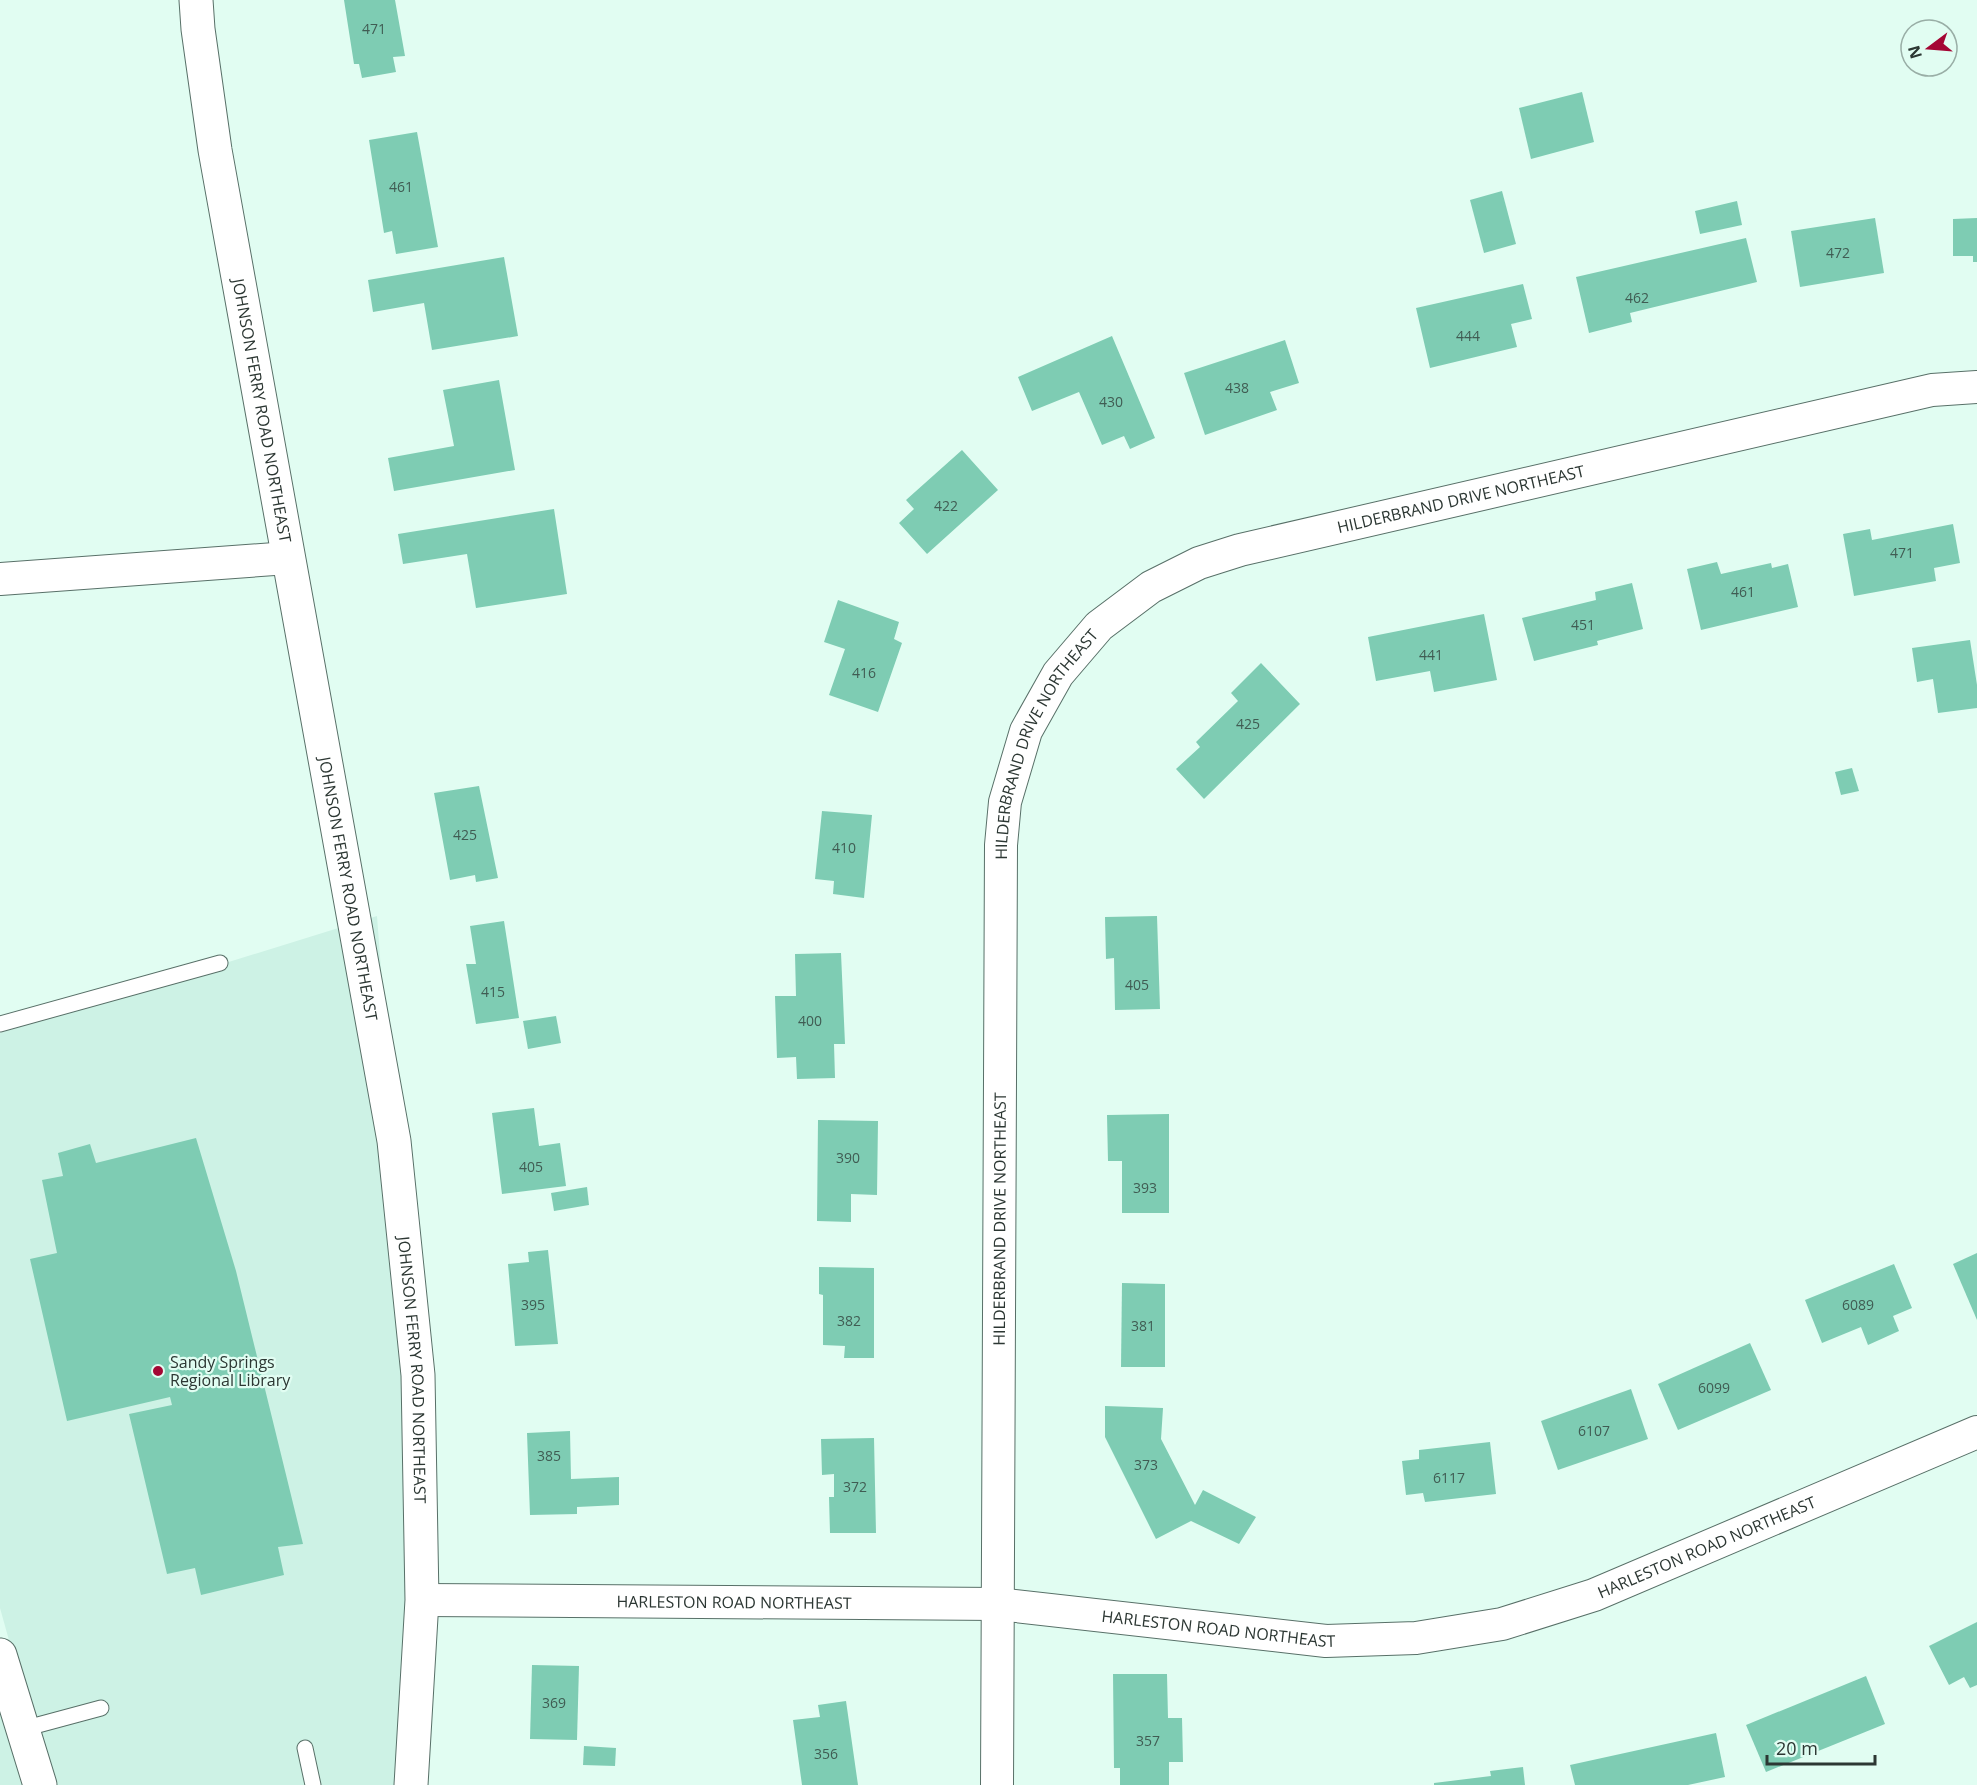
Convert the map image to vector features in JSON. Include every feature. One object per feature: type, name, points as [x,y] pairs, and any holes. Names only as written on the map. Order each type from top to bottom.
[{"type":"street","name":"JOHNSON FERRY ROAD NORTHEAST","points":[[196,0],[214,150],[394,1141],[418,1375],[422,1600],[411,1785]]},
{"type":"street","name":"HILDERBRAND DRIVE NORTHEAST","points":[[997,1785],[1001,845],[1005,802],[1026,730],[1058,674],[1099,626],[1151,587],[1199,563],[1240,550],[1932,390],[1977,387]]},
{"type":"street","points":[[0,579],[288,558]]},
{"type":"street","name":"HARLESTON ROAD NORTHEAST","points":[[422,1600],[998,1604],[1326,1641],[1416,1638],[1502,1624],[1594,1594],[1977,1432]]},
{"type":"street","points":[[0,1654],[13,1713],[40,1785]]},
{"type":"lane","points":[[0,1024],[220,963]]},
{"type":"lane","points":[[13,1713],[101,1708]]},
{"type":"lane","points":[[305,1748],[313,1785]]},
{"type":"shaded area","points":[[377,916],[432,1657],[414,1785],[0,1785],[0,1676],[17,1669],[0,1608],[0,1033]]},
{"type":"building","points":[[344,0],[395,0],[405,56],[393,57],[396,72],[362,78],[359,64],[354,64]]},
{"type":"building","points":[[1582,92],[1594,142],[1531,159],[1519,108]]},
{"type":"building","points":[[417,132],[438,247],[396,254],[392,231],[384,233],[369,140]]},
{"type":"building","points":[[1502,191],[1516,244],[1484,253],[1470,200]]},
{"type":"building","points":[[1737,201],[1742,225],[1700,234],[1695,211]]},
{"type":"building","points":[[1875,218],[1884,273],[1800,287],[1791,231]]},
{"type":"building","points":[[1977,218],[1977,262],[1973,262],[1973,256],[1953,256],[1953,219]]},
{"type":"building","points":[[1746,238],[1757,282],[1630,313],[1632,322],[1589,333],[1576,277]]},
{"type":"building","points":[[504,257],[518,336],[432,350],[424,303],[373,312],[368,280]]},
{"type":"building","points":[[1523,284],[1532,319],[1511,324],[1517,347],[1430,368],[1416,308]]},
{"type":"building","points":[[1112,336],[1155,438],[1130,449],[1124,436],[1102,445],[1079,392],[1032,411],[1018,377]]},
{"type":"building","points":[[1285,340],[1299,383],[1270,392],[1277,410],[1205,435],[1184,373]]},
{"type":"building","points":[[499,380],[515,470],[394,491],[388,458],[454,446],[443,390]]},
{"type":"building","points":[[962,450],[998,490],[927,554],[899,523],[914,509],[906,500]]},
{"type":"building","points":[[554,509],[567,594],[476,608],[467,554],[403,564],[398,534]]},
{"type":"building","points":[[1953,524],[1960,563],[1934,568],[1936,581],[1854,596],[1843,534],[1870,529],[1872,540]]},
{"type":"building","points":[[1717,562],[1721,574],[1771,563],[1772,568],[1788,564],[1798,607],[1701,630],[1687,569]]},
{"type":"building","points":[[1632,583],[1643,629],[1597,641],[1598,645],[1534,661],[1522,618],[1596,600],[1595,592]]},
{"type":"building","points":[[838,600],[899,622],[894,639],[902,643],[878,712],[829,695],[845,649],[824,642]]},
{"type":"building","points":[[1484,614],[1497,680],[1434,692],[1430,671],[1376,681],[1368,637]]},
{"type":"building","points":[[1970,640],[1977,685],[1977,708],[1938,713],[1933,679],[1917,682],[1912,648]]},
{"type":"building","points":[[1261,663],[1300,704],[1204,799],[1176,769],[1200,747],[1196,742],[1238,701],[1231,693]]},
{"type":"building","points":[[1852,768],[1859,791],[1841,795],[1835,772]]},
{"type":"building","points":[[479,786],[498,878],[476,882],[475,875],[450,880],[434,793]]},
{"type":"building","points":[[822,811],[872,815],[864,898],[833,894],[834,881],[815,879]]},
{"type":"building","points":[[1157,916],[1160,1009],[1115,1010],[1114,958],[1106,959],[1105,917]]},
{"type":"building","points":[[504,921],[519,1018],[476,1024],[466,964],[476,964],[470,926]]},
{"type":"building","points":[[841,953],[845,1044],[834,1044],[835,1078],[797,1079],[796,1057],[777,1058],[775,996],[796,996],[795,954]]},
{"type":"building","points":[[556,1016],[561,1043],[528,1049],[523,1021]]},
{"type":"building","points":[[534,1108],[539,1146],[560,1143],[566,1186],[502,1194],[492,1113]]},
{"type":"building","points":[[1169,1114],[1169,1213],[1122,1213],[1122,1161],[1108,1161],[1107,1115]]},
{"type":"building","points":[[818,1120],[878,1121],[877,1195],[851,1194],[851,1222],[817,1221]]},
{"type":"building","name":"Sandy Springs Regional Library","points":[[196,1138],[236,1271],[303,1544],[278,1547],[284,1575],[201,1595],[195,1568],[167,1574],[129,1414],[172,1405],[170,1397],[67,1421],[30,1259],[57,1253],[42,1180],[63,1176],[58,1153],[90,1144],[96,1163]]},
{"type":"building","points":[[587,1187],[589,1205],[554,1211],[551,1193]]},
{"type":"building","points":[[548,1250],[558,1344],[515,1346],[508,1264],[529,1262],[528,1252]]},
{"type":"building","points":[[1977,1253],[1977,1320],[1953,1264]]},
{"type":"building","points":[[1894,1264],[1912,1308],[1893,1316],[1899,1331],[1868,1345],[1861,1327],[1822,1343],[1805,1300]]},
{"type":"building","points":[[819,1267],[874,1268],[874,1358],[844,1358],[845,1346],[823,1345],[823,1295],[819,1294]]},
{"type":"building","points":[[1122,1283],[1165,1284],[1165,1367],[1121,1367]]},
{"type":"building","points":[[1750,1343],[1771,1390],[1678,1430],[1658,1384]]},
{"type":"building","points":[[1631,1389],[1648,1439],[1558,1470],[1541,1421]]},
{"type":"building","points":[[1105,1406],[1163,1408],[1161,1439],[1195,1505],[1203,1490],[1256,1517],[1239,1544],[1191,1521],[1156,1539],[1105,1437]]},
{"type":"building","points":[[570,1431],[571,1479],[619,1477],[619,1505],[577,1507],[577,1514],[530,1515],[527,1433]]},
{"type":"building","points":[[874,1438],[876,1533],[830,1533],[829,1497],[834,1497],[834,1474],[822,1475],[821,1439]]},
{"type":"building","points":[[1490,1442],[1496,1494],[1425,1502],[1423,1493],[1406,1495],[1402,1461],[1419,1459],[1419,1450]]},
{"type":"building","points":[[1977,1622],[1977,1685],[1970,1688],[1964,1677],[1949,1685],[1929,1646]]},
{"type":"building","points":[[532,1665],[579,1666],[577,1740],[530,1739]]},
{"type":"building","points":[[1113,1674],[1167,1674],[1168,1718],[1182,1718],[1183,1762],[1169,1762],[1169,1785],[1120,1785],[1120,1768],[1114,1768]]},
{"type":"building","points":[[1866,1676],[1885,1724],[1766,1772],[1746,1725]]},
{"type":"building","points":[[846,1701],[858,1785],[802,1785],[793,1720],[820,1717],[818,1705]]},
{"type":"building","points":[[1716,1733],[1725,1777],[1688,1785],[1575,1785],[1570,1765]]},
{"type":"building","points":[[584,1746],[616,1748],[615,1766],[583,1765]]},
{"type":"building","points":[[1523,1767],[1525,1785],[1434,1785],[1434,1783],[1491,1776],[1490,1771]]},
{"type":"place","name":"Sandy Springs Regional Library","points":[[158,1371]]}]
